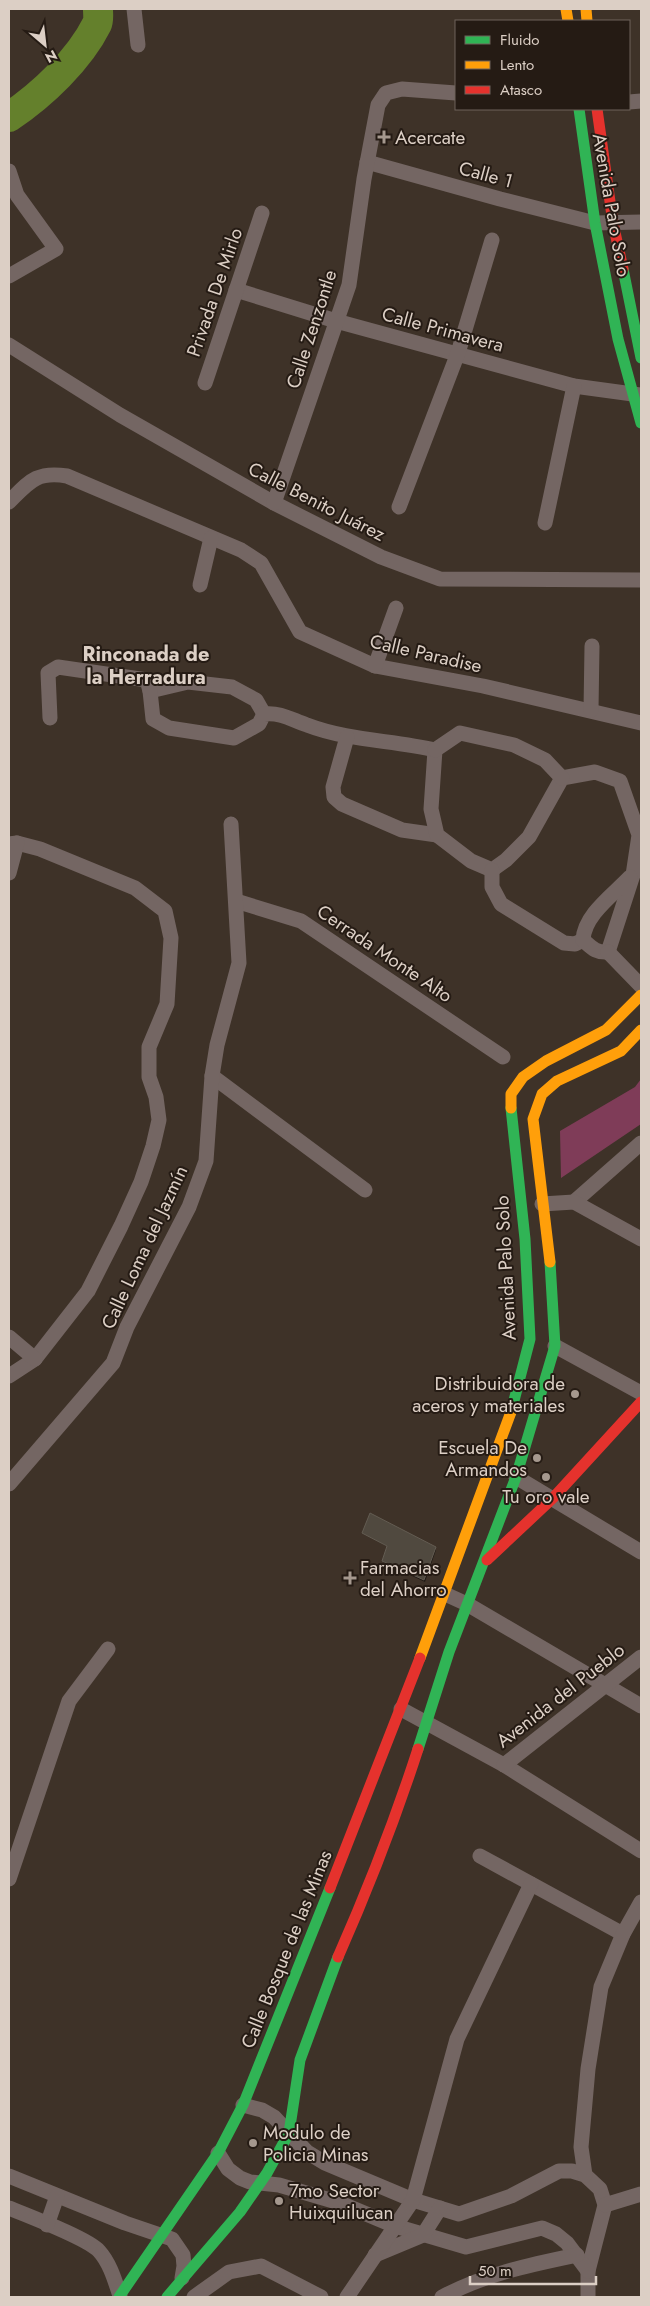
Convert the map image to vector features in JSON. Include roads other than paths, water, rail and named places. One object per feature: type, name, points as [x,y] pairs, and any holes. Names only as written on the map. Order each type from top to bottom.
[{"type":"main road","name":"Avenida Palo Solo","points":[[578,110],[595,223],[618,339],[638,395],[641,423]]},
{"type":"main road","name":"Avenida Palo Solo","points":[[597,110],[613,223],[639,340],[641,358]]},
{"type":"main road","name":"Avenida Palo Solo","points":[[446,1594],[507,1427],[530,1339],[525,1239],[510,1115],[512,1094],[523,1077],[546,1061],[606,1030],[641,995]]},
{"type":"main road","points":[[168,2297],[182,2278],[240,2212],[260,2183],[289,2133],[300,2060],[328,1979],[367,1891],[397,1814],[449,1652],[516,1477],[555,1346],[549,1247],[542,1204],[533,1119],[542,1094],[557,1081],[620,1051],[641,1030]]},
{"type":"main road","points":[[446,1594],[482,1564],[553,1498],[641,1402]]},
{"type":"main road","name":"Calle Bosque de las Minas","points":[[120,2297],[218,2153],[243,2105],[446,1594]]},
{"type":"street","points":[[134,9],[138,45]]},
{"type":"street","name":"Calle Zenzontle","points":[[274,504],[349,285],[367,162],[378,105],[386,93],[402,89],[455,93]]},
{"type":"street","name":"Calle 1","points":[[367,162],[595,223],[641,222]]},
{"type":"street","points":[[9,171],[17,195],[56,249],[9,276]]},
{"type":"street","name":"Privada De Mirlo","points":[[205,383],[262,213]]},
{"type":"street","points":[[400,507],[458,353],[492,240]]},
{"type":"street","name":"Calle Primavera","points":[[236,290],[336,321],[574,386],[638,395]]},
{"type":"street","points":[[618,339],[639,340]]},
{"type":"street","name":"Calle Benito Juárez","points":[[9,345],[120,415],[274,504],[381,557],[440,579],[641,580]]},
{"type":"street","points":[[545,523],[574,386]]},
{"type":"street","name":"Calle Paradise","points":[[9,502],[30,480],[49,473],[67,476],[241,550],[261,564],[300,632],[375,666],[483,686],[640,722]]},
{"type":"street","points":[[200,585],[211,538]]},
{"type":"street","points":[[375,666],[396,608]]},
{"type":"street","points":[[591,710],[592,646]]},
{"type":"street","points":[[50,718],[48,673],[58,667],[147,680],[153,719],[169,728],[234,738],[259,724],[264,714]]},
{"type":"street","points":[[150,691],[188,682],[232,687],[256,700],[264,714]]},
{"type":"street","points":[[264,714],[275,712],[308,726],[347,737],[412,744],[435,750],[460,733],[514,745],[545,760],[562,778]]},
{"type":"street","points":[[347,737],[333,788],[334,797],[342,804],[402,830],[437,835],[471,860],[492,870]]},
{"type":"street","points":[[435,750],[431,809],[437,835]]},
{"type":"street","points":[[562,778],[595,772],[620,781],[639,835],[632,874],[608,952]]},
{"type":"street","points":[[492,870],[506,860],[529,837],[562,778]]},
{"type":"street","name":"Calle Loma del Jazmín","points":[[9,1484],[113,1363],[128,1327],[189,1207],[206,1162],[212,1076],[217,1045],[239,963],[231,824]]},
{"type":"street","points":[[9,872],[13,844],[40,849],[135,888],[165,911],[171,938],[166,1004],[149,1047],[148,1077],[156,1097],[159,1120],[153,1146],[125,1217],[88,1291],[34,1359],[9,1376]]},
{"type":"street","points":[[492,870],[492,887],[501,904],[564,943],[575,944],[583,940]]},
{"type":"street","points":[[583,940],[584,929],[596,912],[632,874]]},
{"type":"street","name":"Cerrada Monte Alto","points":[[236,901],[301,920],[503,1057]]},
{"type":"street","points":[[583,940],[599,953],[608,952]]},
{"type":"street","points":[[608,952],[641,986]]},
{"type":"street","points":[[212,1076],[364,1190]]},
{"type":"street","points":[[574,1202],[641,1143]]},
{"type":"street","points":[[542,1204],[574,1202],[641,1239]]},
{"type":"street","points":[[9,1337],[34,1359]]},
{"type":"street","points":[[555,1346],[641,1393]]},
{"type":"street","points":[[516,1477],[641,1552]]},
{"type":"street","points":[[446,1594],[467,1604],[641,1706]]},
{"type":"street","points":[[9,1880],[15,1845],[69,1701],[108,1649]]},
{"type":"street","name":"Avenida del Pueblo","points":[[504,1765],[641,1656]]},
{"type":"street","points":[[401,1710],[504,1765],[641,1850]]},
{"type":"street","points":[[480,1856],[623,1934]]},
{"type":"street","points":[[347,2297],[413,2200],[457,2040],[531,1884]]},
{"type":"street","points":[[585,2175],[581,2147],[588,2069],[601,1987],[623,1934],[641,1902]]},
{"type":"street","points":[[243,2105],[268,2113],[307,2152],[325,2163],[413,2200],[459,2214],[511,2196],[559,2171],[572,2171],[585,2175],[600,2189],[605,2205],[588,2271],[588,2297]]},
{"type":"street","points":[[218,2153],[233,2174],[250,2182],[279,2185],[340,2203],[395,2226],[466,2246],[542,2228],[562,2238],[588,2271]]},
{"type":"street","points":[[9,2176],[126,2223],[172,2239],[183,2255],[182,2278]]},
{"type":"street","points":[[605,2205],[641,2194]]},
{"type":"street","points":[[47,2225],[57,2196]]},
{"type":"street","points":[[9,2208],[99,2250],[115,2280],[120,2297]]},
{"type":"street","points":[[375,2255],[423,2235],[440,2208]]},
{"type":"street","points":[[442,2297],[467,2283],[500,2272],[577,2255]]},
{"type":"street","points":[[194,2297],[229,2272],[261,2266],[321,2297]]},
{"type":"waterway","points":[[9,117],[59,76],[80,51],[97,24],[98,9]]},
{"type":"place","name":"Acercate","points":[[384,137]]},
{"type":"place","name":"Distribuidora de aceros y materiales","points":[[575,1394]]},
{"type":"place","name":"Escuela De Armandos","points":[[537,1458]]},
{"type":"place","name":"Tu oro vale","points":[[546,1477]]},
{"type":"place","name":"Farmacias del Ahorro","points":[[350,1578]]},
{"type":"place","name":"Modulo de Policia Minas","points":[[253,2143]]},
{"type":"place","name":"7mo Sector Huixquilucan","points":[[279,2201]]},
{"type":"district","name":"Rinconada de la Herradura","points":[[146,666]]}]
